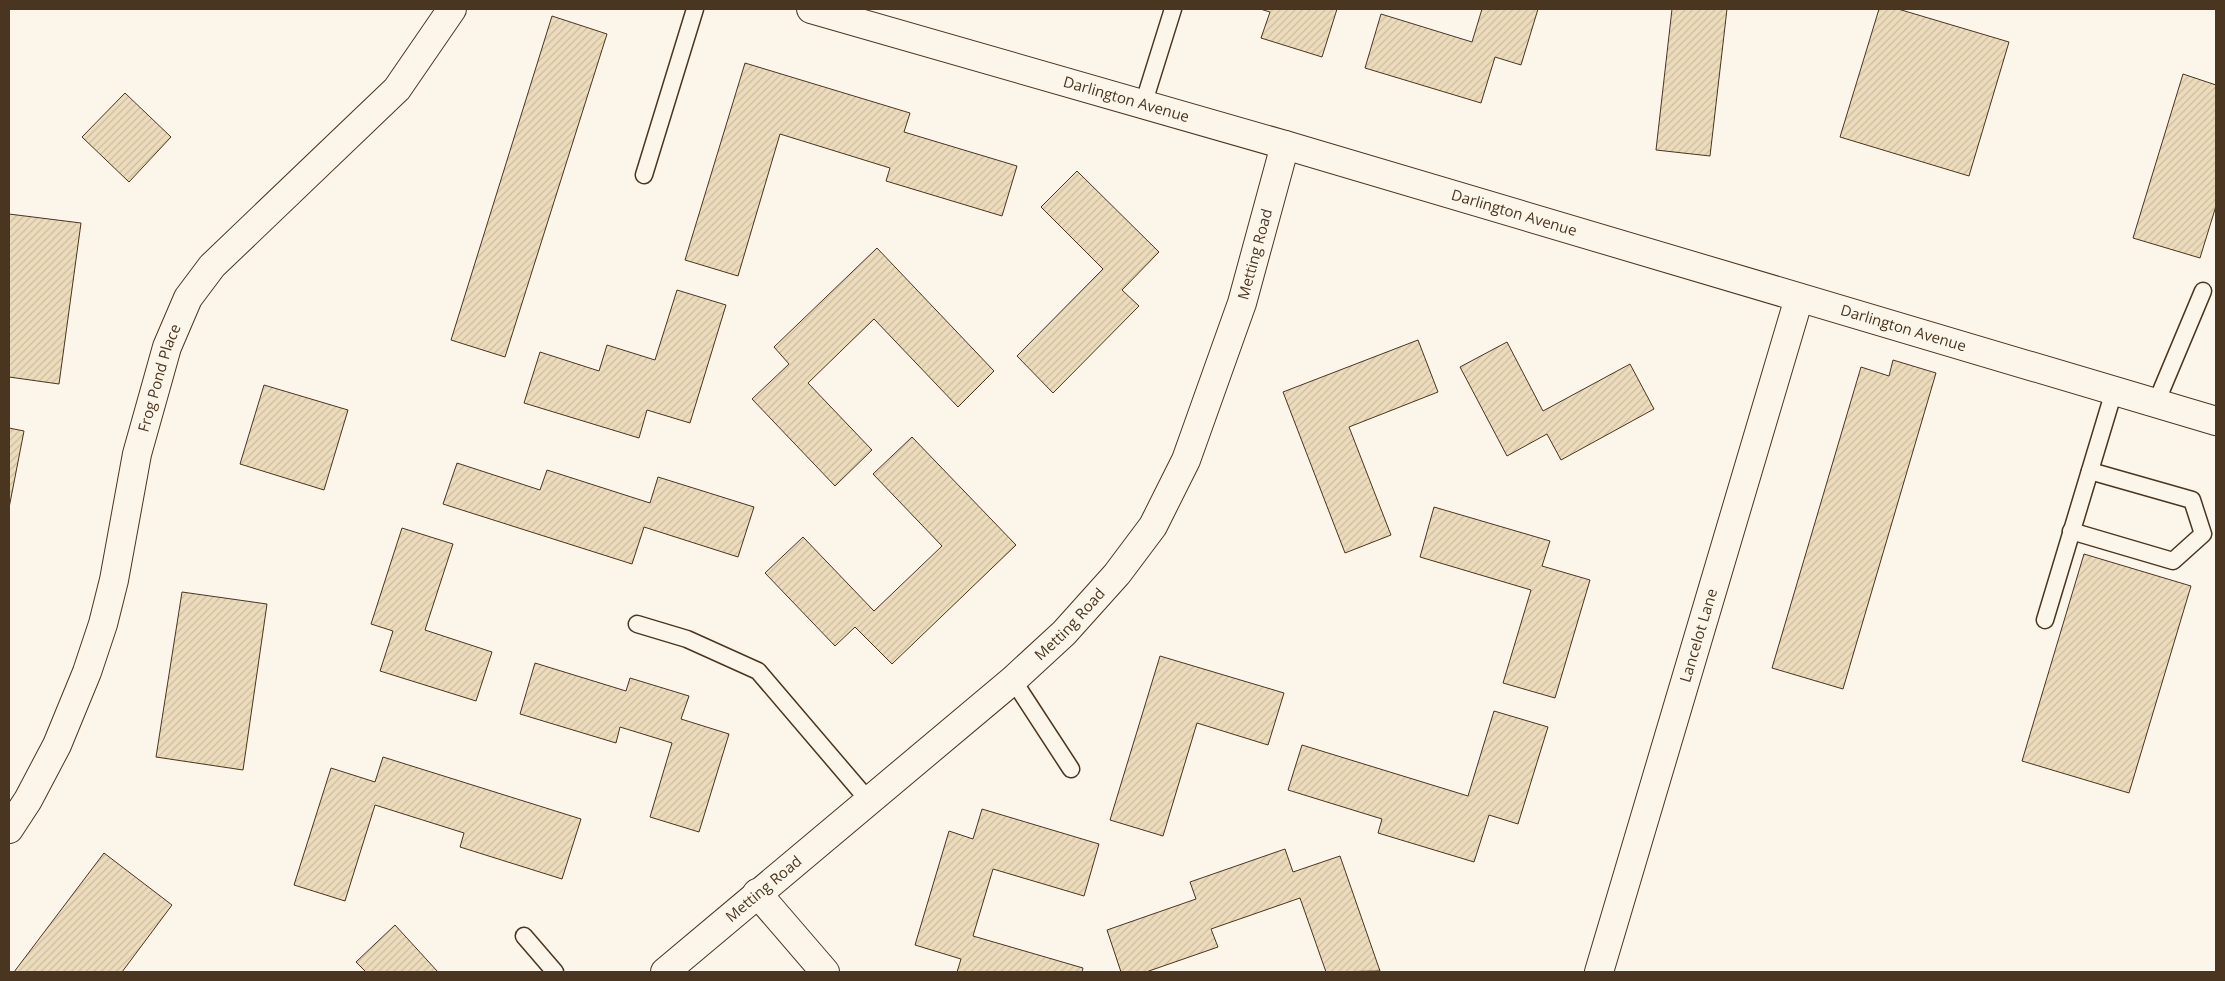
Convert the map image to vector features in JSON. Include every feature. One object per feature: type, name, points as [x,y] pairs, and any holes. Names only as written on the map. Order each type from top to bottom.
[{"type":"street","name":"Frog Pond Place","points":[[9,829],[28,800],[57,745],[103,624],[149,406],[167,347],[188,298],[212,266],[397,89],[452,9]]},
{"type":"street","name":"Darlington Avenue","points":[[812,9],[1285,145],[2216,421]]},
{"type":"street","name":"Metting Road","points":[[665,972],[1013,680],[1064,633],[1117,574],[1153,526],[1186,460],[1242,303],[1285,145]]},
{"type":"street","name":"Lancelot Lane","points":[[1599,972],[1799,298]]},
{"type":"street","points":[[757,893],[825,972]]},
{"type":"lane","points":[[644,175],[695,9]]},
{"type":"lane","points":[[1143,105],[1173,9]]},
{"type":"lane","points":[[2156,403],[2203,291]]},
{"type":"lane","points":[[2045,620],[2114,391]]},
{"type":"lane","points":[[2071,531],[2173,561],[2203,534],[2192,500],[2090,471]]},
{"type":"lane","points":[[637,624],[687,639],[758,671],[869,801]]},
{"type":"lane","points":[[1013,680],[1071,769]]},
{"type":"lane","points":[[524,936],[555,972]]},
{"type":"building","points":[[1260,9],[1337,9],[1322,57],[1261,38],[1270,12]]},
{"type":"building","points":[[1482,9],[1538,9],[1521,65],[1495,57],[1481,103],[1365,68],[1381,14],[1472,42]]},
{"type":"building","points":[[1672,9],[1727,9],[1710,156],[1656,150]]},
{"type":"building","points":[[1879,9],[1898,9],[2009,42],[1969,176],[1840,137]]},
{"type":"building","points":[[552,16],[607,34],[505,357],[451,340]]},
{"type":"building","points":[[745,63],[910,113],[904,132],[1017,166],[1002,216],[886,181],[890,168],[780,134],[738,276],[685,260]]},
{"type":"building","points":[[2183,74],[2216,85],[2216,206],[2200,258],[2133,238]]},
{"type":"building","points":[[125,93],[171,137],[129,182],[82,137]]},
{"type":"building","points":[[1077,171],[1159,252],[1122,290],[1139,306],[1053,393],[1017,356],[1103,269],[1041,207]]},
{"type":"building","points":[[9,214],[81,223],[59,384],[9,377]]},
{"type":"building","points":[[877,248],[994,371],[958,407],[874,319],[808,383],[872,450],[835,486],[752,399],[789,364],[774,347]]},
{"type":"building","points":[[677,290],[726,305],[690,423],[647,410],[639,438],[524,403],[540,352],[599,371],[607,345],[655,360]]},
{"type":"building","points":[[1418,340],[1438,392],[1349,427],[1391,535],[1345,553],[1283,392]]},
{"type":"building","points":[[1507,342],[1543,411],[1630,364],[1654,409],[1561,460],[1547,434],[1507,456],[1460,367]]},
{"type":"building","points":[[1893,360],[1936,373],[1843,689],[1772,668],[1861,367],[1889,376]]},
{"type":"building","points":[[264,385],[348,410],[324,490],[240,464]]},
{"type":"building","points":[[9,428],[24,431],[9,508]]},
{"type":"building","points":[[912,437],[1016,545],[892,664],[855,627],[835,646],[765,573],[803,537],[874,611],[942,546],[873,474]]},
{"type":"building","points":[[457,463],[540,490],[547,470],[650,503],[658,477],[754,507],[738,557],[644,527],[632,564],[443,504]]},
{"type":"building","points":[[1434,507],[1550,541],[1542,566],[1590,580],[1555,698],[1503,683],[1531,590],[1420,557]]},
{"type":"building","points":[[402,528],[453,544],[425,630],[492,652],[476,701],[380,671],[393,631],[371,624]]},
{"type":"building","points":[[2084,554],[2191,586],[2129,793],[2022,761]]},
{"type":"building","points":[[182,592],[267,604],[243,770],[156,757]]},
{"type":"building","points":[[1160,656],[1284,693],[1268,745],[1197,723],[1163,836],[1110,820]]},
{"type":"building","points":[[535,663],[626,691],[630,678],[689,696],[681,719],[729,734],[699,832],[650,817],[672,743],[620,727],[616,743],[520,714]]},
{"type":"building","points":[[1494,711],[1548,727],[1518,824],[1489,815],[1474,862],[1378,833],[1382,819],[1288,790],[1302,745],[1468,796]]},
{"type":"building","points":[[383,757],[581,819],[562,879],[460,847],[464,833],[375,805],[345,901],[294,885],[331,768],[375,782]]},
{"type":"building","points":[[982,809],[1099,844],[1084,896],[993,869],[973,936],[1083,968],[1082,972],[957,972],[961,959],[915,945],[949,831],[973,839]]},
{"type":"building","points":[[1285,849],[1293,872],[1340,856],[1380,971],[1326,972],[1300,898],[1211,929],[1218,947],[1146,972],[1121,972],[1107,930],[1196,899],[1190,882]]},
{"type":"building","points":[[104,853],[172,905],[122,972],[14,972]]},
{"type":"building","points":[[395,925],[438,972],[366,972],[356,962]]}]
